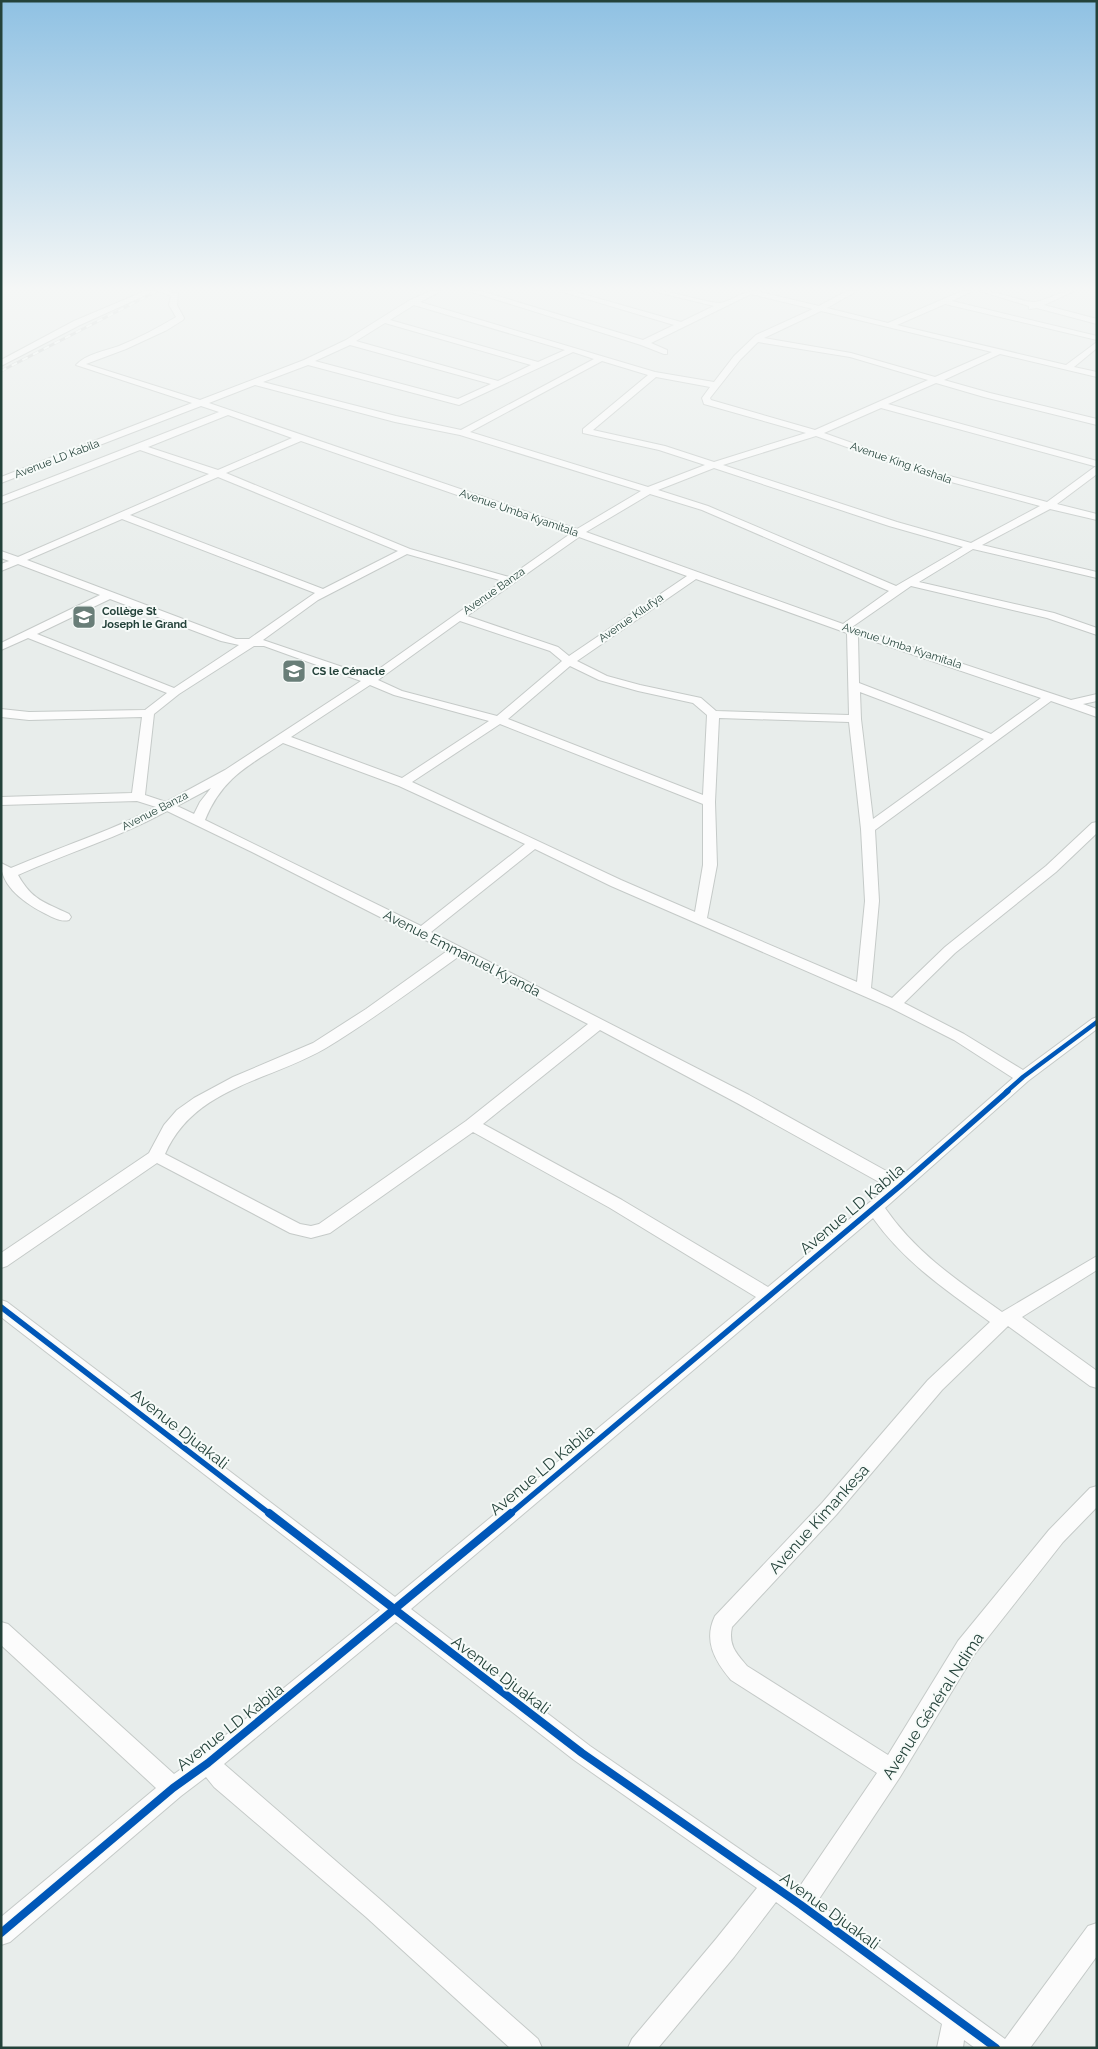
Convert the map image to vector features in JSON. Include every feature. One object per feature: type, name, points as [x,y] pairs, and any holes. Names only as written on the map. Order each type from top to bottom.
[{"type":"street","name":"Avenue Umba Kyamitala","points":[[148,387],[1097,713]]},
{"type":"street","name":"Avenue LD Kabila","points":[[1,480],[247,387]]},
{"type":"street","points":[[270,387],[395,419],[462,432],[648,492],[705,508],[897,590]]},
{"type":"street","points":[[398,387],[455,402],[462,402],[494,387]]},
{"type":"street","points":[[462,432],[548,387]]},
{"type":"street","points":[[641,387],[586,431],[662,448],[893,524],[972,546],[1097,575]]},
{"type":"street","name":"Avenue King Kashala","points":[[714,387],[706,398],[707,402],[816,433],[928,474],[1097,517]]},
{"type":"street","name":"Avenue Banza","points":[[6,870],[114,832],[228,773],[370,680],[578,533],[648,492],[714,465],[816,433],[921,387]]},
{"type":"street","points":[[961,387],[987,395],[1097,422]]},
{"type":"street","points":[[881,405],[1097,464]]},
{"type":"street","name":"Avenue LD Kabila","points":[[1,501],[226,413]]},
{"type":"street","points":[[1,568],[299,438]]},
{"type":"street","points":[[140,447],[218,473],[406,551],[509,580]]},
{"type":"street","points":[[863,991],[871,917],[868,829],[855,719],[849,629],[897,590],[972,546],[1048,506],[1097,469]]},
{"type":"street","points":[[123,516],[324,592]]},
{"type":"street","points":[[1,713],[28,716],[148,713],[175,692],[324,592],[406,551]]},
{"type":"street","points":[[1,554],[225,639],[236,642],[265,643],[370,680],[379,686],[398,693],[526,729],[709,802]]},
{"type":"street","name":"Avenue Kilufya","points":[[403,783],[499,720],[569,661],[694,575]]},
{"type":"street","points":[[910,583],[1050,615],[1097,632]]},
{"type":"street","points":[[1,647],[108,596]]},
{"type":"street","points":[[458,617],[554,649],[569,661],[603,678],[638,688],[697,700],[705,705],[713,714],[709,802],[710,864],[700,920]]},
{"type":"street","points":[[27,634],[175,692]]},
{"type":"street","points":[[853,685],[992,738]]},
{"type":"street","points":[[868,829],[1051,696]]},
{"type":"street","points":[[1071,704],[1097,697]]},
{"type":"street","points":[[138,797],[148,713]]},
{"type":"street","points":[[713,714],[855,719]]},
{"type":"street","points":[[282,738],[403,783],[700,920],[894,1004],[959,1037],[1024,1076]]},
{"type":"street","points":[[198,821],[206,802],[228,773]]},
{"type":"street","name":"Avenue Emmanuel Kyanda","points":[[1,801],[138,797],[166,806],[457,950],[743,1099],[900,1186]]},
{"type":"street","points":[[894,1004],[950,950],[1051,869],[1097,826]]},
{"type":"street","points":[[421,932],[534,844]]},
{"type":"street","points":[[6,870],[18,889],[27,898],[64,917]]},
{"type":"street","points":[[1,1262],[156,1156],[170,1129],[180,1117],[204,1099],[253,1074],[317,1046],[457,950]]},
{"type":"street","name":"Avenue LD Kabila","points":[[1,1933],[173,1788],[208,1763],[394,1611],[900,1186],[1024,1076],[1097,1022]]},
{"type":"street","points":[[156,1156],[296,1229],[312,1232],[324,1229],[472,1125],[598,1024]]},
{"type":"street","points":[[472,1125],[616,1204],[768,1296]]},
{"type":"street","points":[[875,1207],[899,1239],[920,1260],[958,1290],[1006,1319],[1097,1381]]},
{"type":"street","name":"Avenue Kimankesa","points":[[892,1770],[739,1673],[722,1652],[718,1638],[722,1623],[800,1541],[936,1386],[1006,1319],[1097,1262]]},
{"type":"street","name":"Avenue Djuakali","points":[[1,1307],[394,1611],[582,1753],[801,1905],[996,2048]]},
{"type":"street","name":"Avenue Général Ndima","points":[[801,1905],[892,1770],[966,1648],[1056,1536],[1097,1494]]},
{"type":"street","points":[[1,1631],[173,1788]]},
{"type":"street","points":[[208,1763],[222,1779],[374,1909],[529,2048]]},
{"type":"street","points":[[641,2048],[725,1948],[773,1886]]},
{"type":"street","points":[[1014,2048],[1097,1935]]},
{"type":"street","points":[[950,2048],[956,2019]]},
{"type":"cycle path","points":[[1,1933],[173,1788],[208,1763],[394,1611],[900,1186],[1023,1077],[1097,1022]]},
{"type":"cycle path","points":[[1,1307],[582,1753],[801,1905],[996,2048]]},
{"type":"place","name":"Collège St Joseph le Grand","points":[[84,617]]},
{"type":"place","name":"CS le Cénacle","points":[[294,671]]}]
